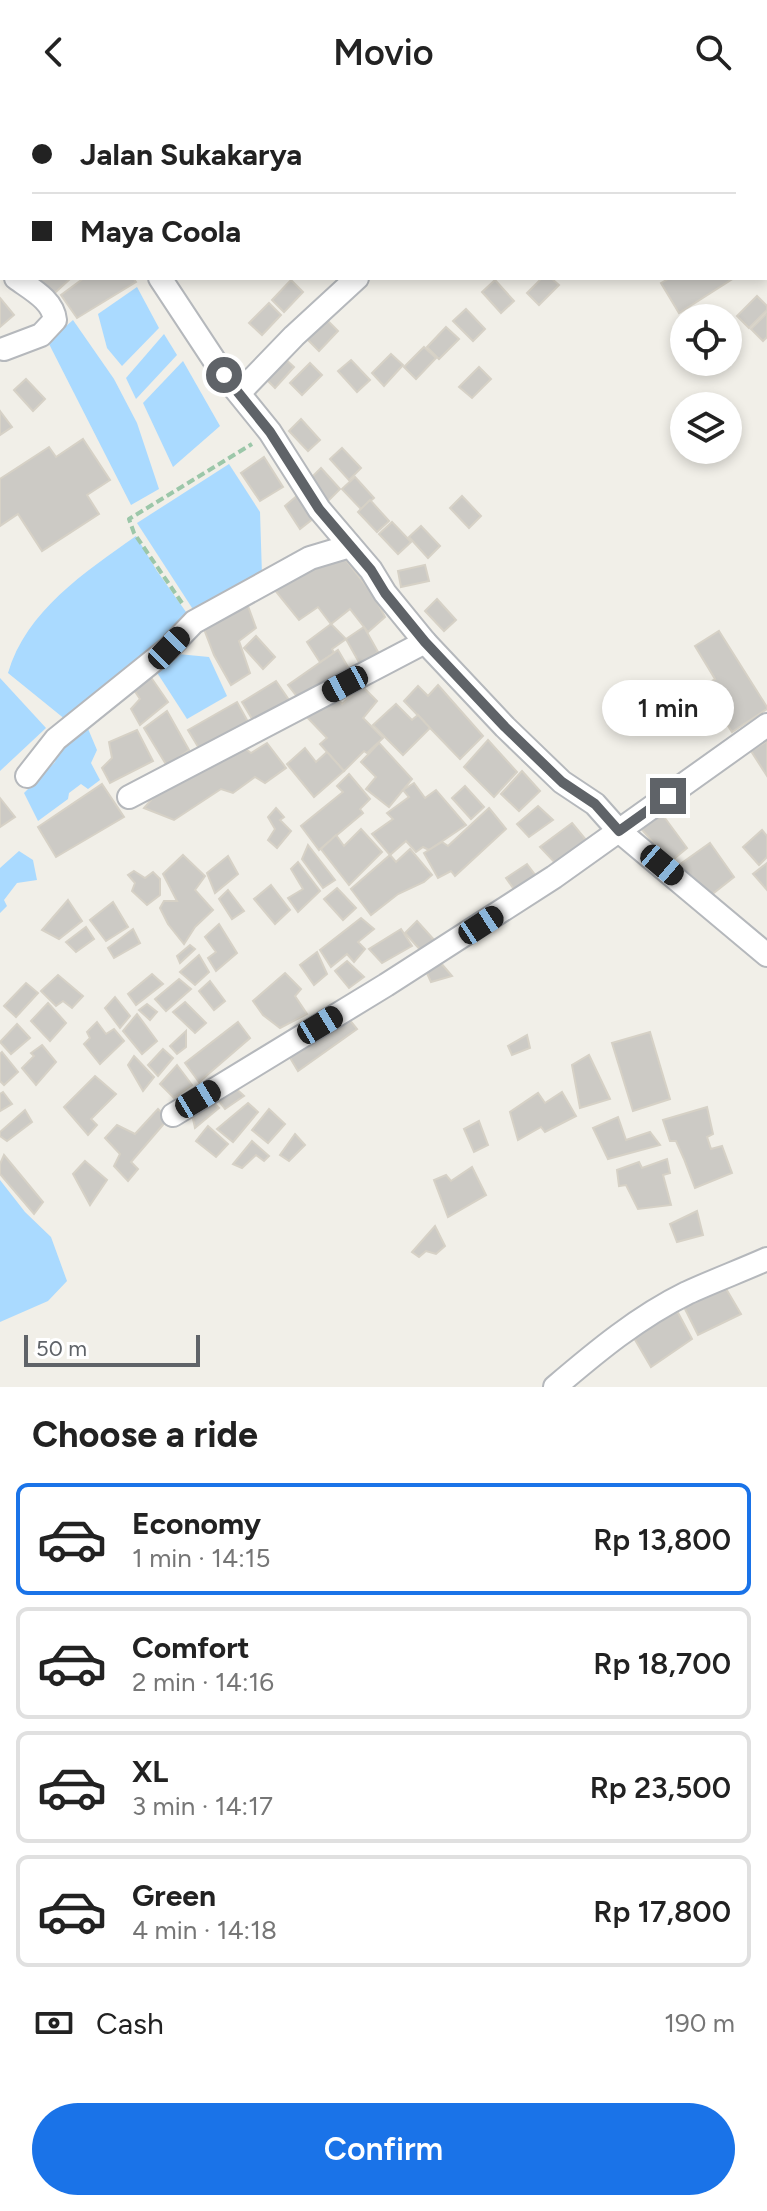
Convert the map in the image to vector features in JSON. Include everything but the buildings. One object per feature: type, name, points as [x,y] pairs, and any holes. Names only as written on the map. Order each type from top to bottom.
[{"type":"street","points":[[4,349],[41,335],[55,320],[55,313],[46,301],[19,280]]},
{"type":"street","points":[[161,280],[224,375],[270,432],[319,509],[425,642],[562,782],[595,804],[619,831],[767,955]]},
{"type":"street","points":[[239,393],[355,280]]},
{"type":"street","points":[[27,776],[56,739],[169,648],[194,622],[310,558],[350,546]]},
{"type":"street","points":[[129,797],[425,642]]},
{"type":"street","points":[[173,1115],[454,942],[619,831],[767,725]]},
{"type":"street","points":[[555,1387],[601,1348],[657,1310],[767,1259]]},
{"type":"path","points":[[194,622],[134,533],[129,519],[270,432]]},
{"type":"water","points":[[137,287],[159,328],[122,366],[107,348],[98,314]]},
{"type":"water","points":[[73,320],[114,379],[137,423],[159,489],[131,505],[48,342]]},
{"type":"water","points":[[164,334],[177,355],[136,399],[126,378]]},
{"type":"water","points":[[183,361],[220,426],[173,467],[143,403]]},
{"type":"water","points":[[229,464],[260,512],[262,576],[196,614],[137,523]]},
{"type":"water","points":[[136,536],[191,619],[66,720],[8,673],[28,630],[43,612],[78,579]]},
{"type":"water","points":[[178,654],[209,657],[227,696],[187,719],[156,671]]},
{"type":"water","points":[[0,678],[46,728],[0,771]]},
{"type":"water","points":[[86,724],[97,750],[91,763],[100,780],[88,789],[81,784],[69,793],[68,799],[38,821],[24,793],[55,762],[60,742]]},
{"type":"water","points":[[19,851],[33,860],[37,880],[17,883],[4,900],[7,906],[0,913],[0,868]]},
{"type":"water","points":[[0,1180],[25,1212],[51,1237],[67,1281],[48,1301],[0,1322]]},
{"type":"route","points":[[224,375],[270,432],[319,509],[371,570],[385,593],[425,642],[562,782],[595,804],[619,831],[668,796]]}]
